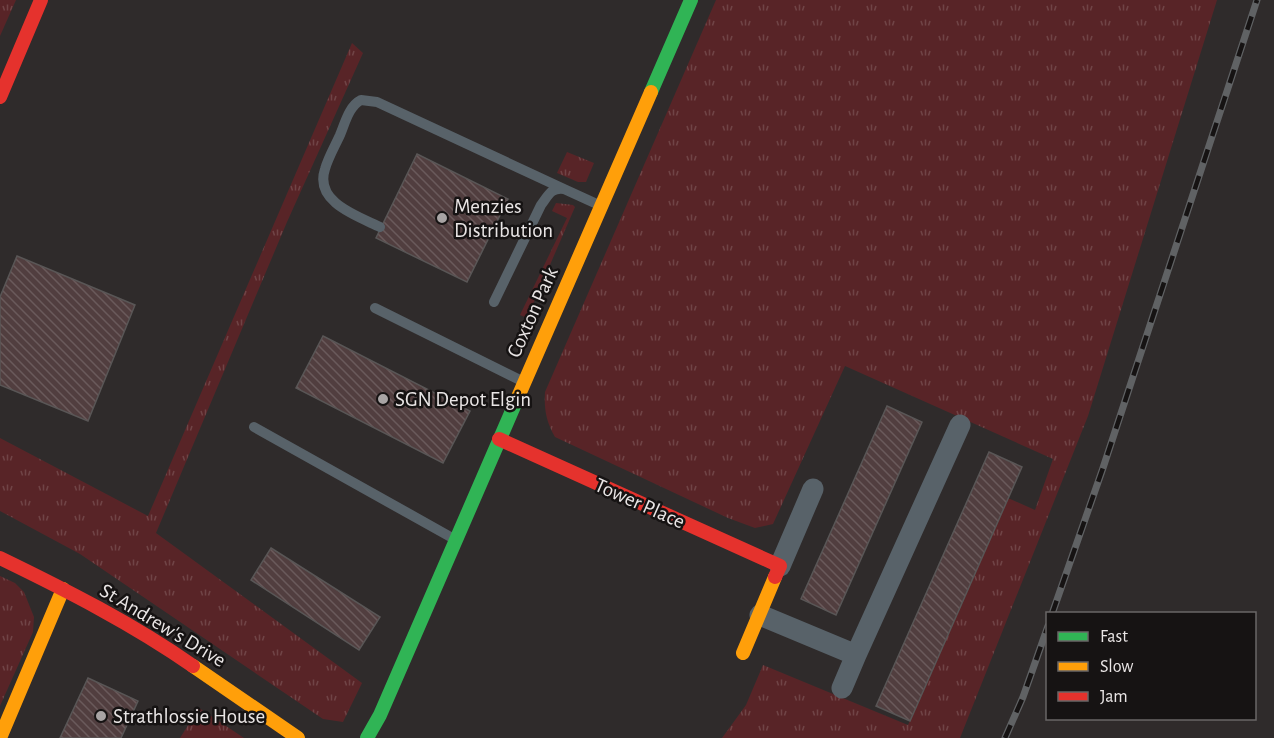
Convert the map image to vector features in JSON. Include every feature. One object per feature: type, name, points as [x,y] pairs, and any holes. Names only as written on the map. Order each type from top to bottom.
[{"type":"street","points":[[0,97],[41,0]]},
{"type":"street","name":"Coxton Park","points":[[367,738],[380,716],[691,0]]},
{"type":"street","points":[[842,688],[960,425]]},
{"type":"street","name":"Tower Place","points":[[499,439],[780,566]]},
{"type":"street","points":[[744,653],[813,489]]},
{"type":"street","name":"St Andrew's Drive","points":[[0,558],[63,589],[168,648],[298,738]]},
{"type":"street","points":[[0,738],[63,589]]},
{"type":"street","points":[[760,615],[856,656]]},
{"type":"lane","points":[[380,227],[339,207],[331,199],[323,182],[324,170],[352,108],[361,100],[377,102],[601,206]]},
{"type":"lane","points":[[494,302],[541,205],[550,192],[559,188],[564,189]]},
{"type":"lane","points":[[375,308],[524,382]]},
{"type":"lane","points":[[254,427],[456,540]]},
{"type":"green space","points":[[0,0],[16,0],[0,36]]},
{"type":"green space","points":[[716,0],[1217,0],[1088,416],[960,738],[722,738],[746,705],[763,665],[908,725],[1008,498],[1035,510],[1053,459],[845,366],[773,524],[755,528],[728,518],[555,437],[548,420],[545,409],[545,392]]},
{"type":"green space","points":[[352,43],[363,53],[287,222],[156,533],[362,683],[343,722],[323,719],[80,554],[0,511],[0,438],[148,516]]},
{"type":"green space","points":[[567,152],[594,163],[586,182],[578,182],[557,173]]},
{"type":"green space","points":[[556,203],[575,207],[527,318],[520,315],[567,218],[552,211]]},
{"type":"green space","points":[[0,576],[15,583],[24,592],[34,617],[33,632],[0,706]]},
{"type":"green space","points":[[199,708],[244,738],[180,738]]},
{"type":"building","name":"Menzies Distribution","points":[[417,154],[508,199],[467,282],[376,238]]},
{"type":"building","points":[[17,256],[135,305],[88,421],[0,385],[0,297]]},
{"type":"building","name":"SGN Depot Elgin","points":[[323,336],[470,411],[443,463],[296,388]]},
{"type":"building","points":[[887,406],[922,422],[836,615],[801,599]]},
{"type":"building","points":[[989,452],[1022,467],[910,721],[876,706]]},
{"type":"building","points":[[271,548],[380,617],[359,650],[251,580]]},
{"type":"building","name":"Strathlossie House","points":[[88,678],[138,701],[121,738],[60,738]]},
{"type":"railway","points":[[1053,612],[1103,468],[1257,0]]},
{"type":"railway","points":[[1005,738],[1023,697],[1046,632]]},
{"type":"traffic: fast","points":[[651,92],[691,0]]},
{"type":"traffic: fast","points":[[367,738],[380,715],[518,397]]},
{"type":"traffic: slow","points":[[518,397],[651,92]]},
{"type":"traffic: slow","points":[[743,653],[775,577]]},
{"type":"traffic: slow","points":[[0,738],[63,589]]},
{"type":"traffic: slow","points":[[193,666],[298,738]]},
{"type":"traffic: jam","points":[[0,97],[41,0]]},
{"type":"traffic: jam","points":[[499,439],[780,566],[775,577]]},
{"type":"traffic: jam","points":[[0,558],[99,608],[193,666]]},
{"type":"place","name":"Menzies Distribution","points":[[442,218]]},
{"type":"place","name":"SGN Depot Elgin","points":[[383,399]]},
{"type":"place","name":"Strathlossie House","points":[[101,716]]}]
